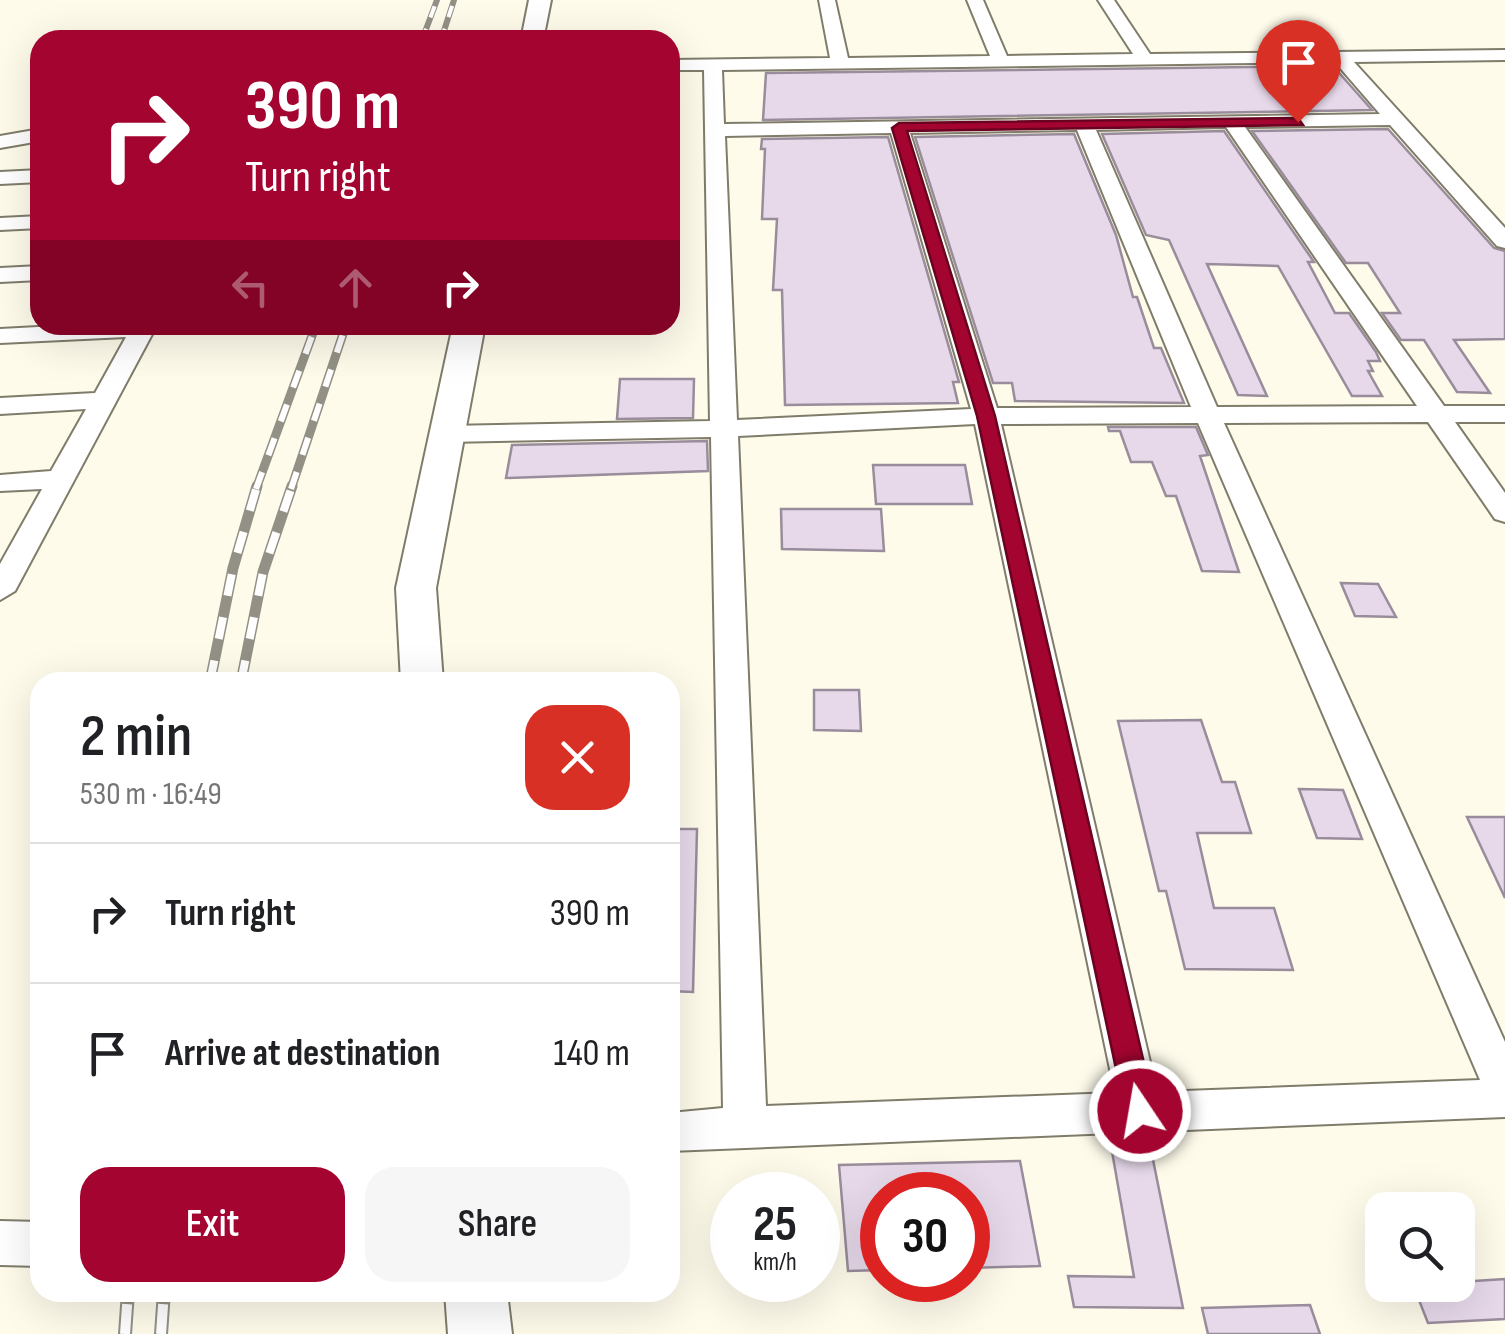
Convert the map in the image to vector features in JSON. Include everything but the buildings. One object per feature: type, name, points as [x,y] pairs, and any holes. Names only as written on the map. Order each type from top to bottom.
[{"type":"main road","points":[[534,30],[540,0]]},
{"type":"main road","points":[[421,672],[416,588],[467,335]]},
{"type":"main road","points":[[477,1302],[480,1334]]},
{"type":"street","points":[[827,0],[840,63]]},
{"type":"street","points":[[974,0],[1001,61]]},
{"type":"street","points":[[1106,0],[1145,59]]},
{"type":"street","points":[[680,65],[1505,55]]},
{"type":"street","points":[[1340,57],[1505,242]]},
{"type":"street","points":[[713,65],[745,1126]]},
{"type":"street","points":[[715,130],[1396,119]]},
{"type":"street","points":[[1084,124],[1206,412],[1505,1088]]},
{"type":"street","points":[[1233,124],[1505,514]]},
{"type":"street","points":[[899,128],[986,416],[1140,1111]]},
{"type":"street","points":[[0,142],[30,137]]},
{"type":"street","points":[[0,178],[30,176]]},
{"type":"street","points":[[0,224],[30,222]]},
{"type":"street","points":[[0,275],[30,274]]},
{"type":"street","points":[[0,336],[30,334]]},
{"type":"street","points":[[3,581],[139,335]]},
{"type":"street","points":[[0,406],[101,400]]},
{"type":"street","points":[[447,434],[724,429],[986,416],[1206,412],[1505,414]]},
{"type":"street","points":[[0,483],[59,478]]},
{"type":"street","points":[[680,1131],[1505,1098]]},
{"type":"street","points":[[0,1242],[30,1244]]},
{"type":"railway","points":[[426,30],[437,0]]},
{"type":"railway","points":[[444,30],[454,0]]},
{"type":"railway","points":[[257,487],[312,335]]},
{"type":"railway","points":[[291,489],[343,335]]},
{"type":"railway","points":[[243,672],[263,572],[292,486]]},
{"type":"railway","points":[[212,672],[233,568],[257,487]]},
{"type":"railway","points":[[125,1334],[127,1302]]},
{"type":"railway","points":[[161,1334],[163,1302]]},
{"type":"route","points":[[1140,1111],[986,416],[899,128],[1298,122]]}]
